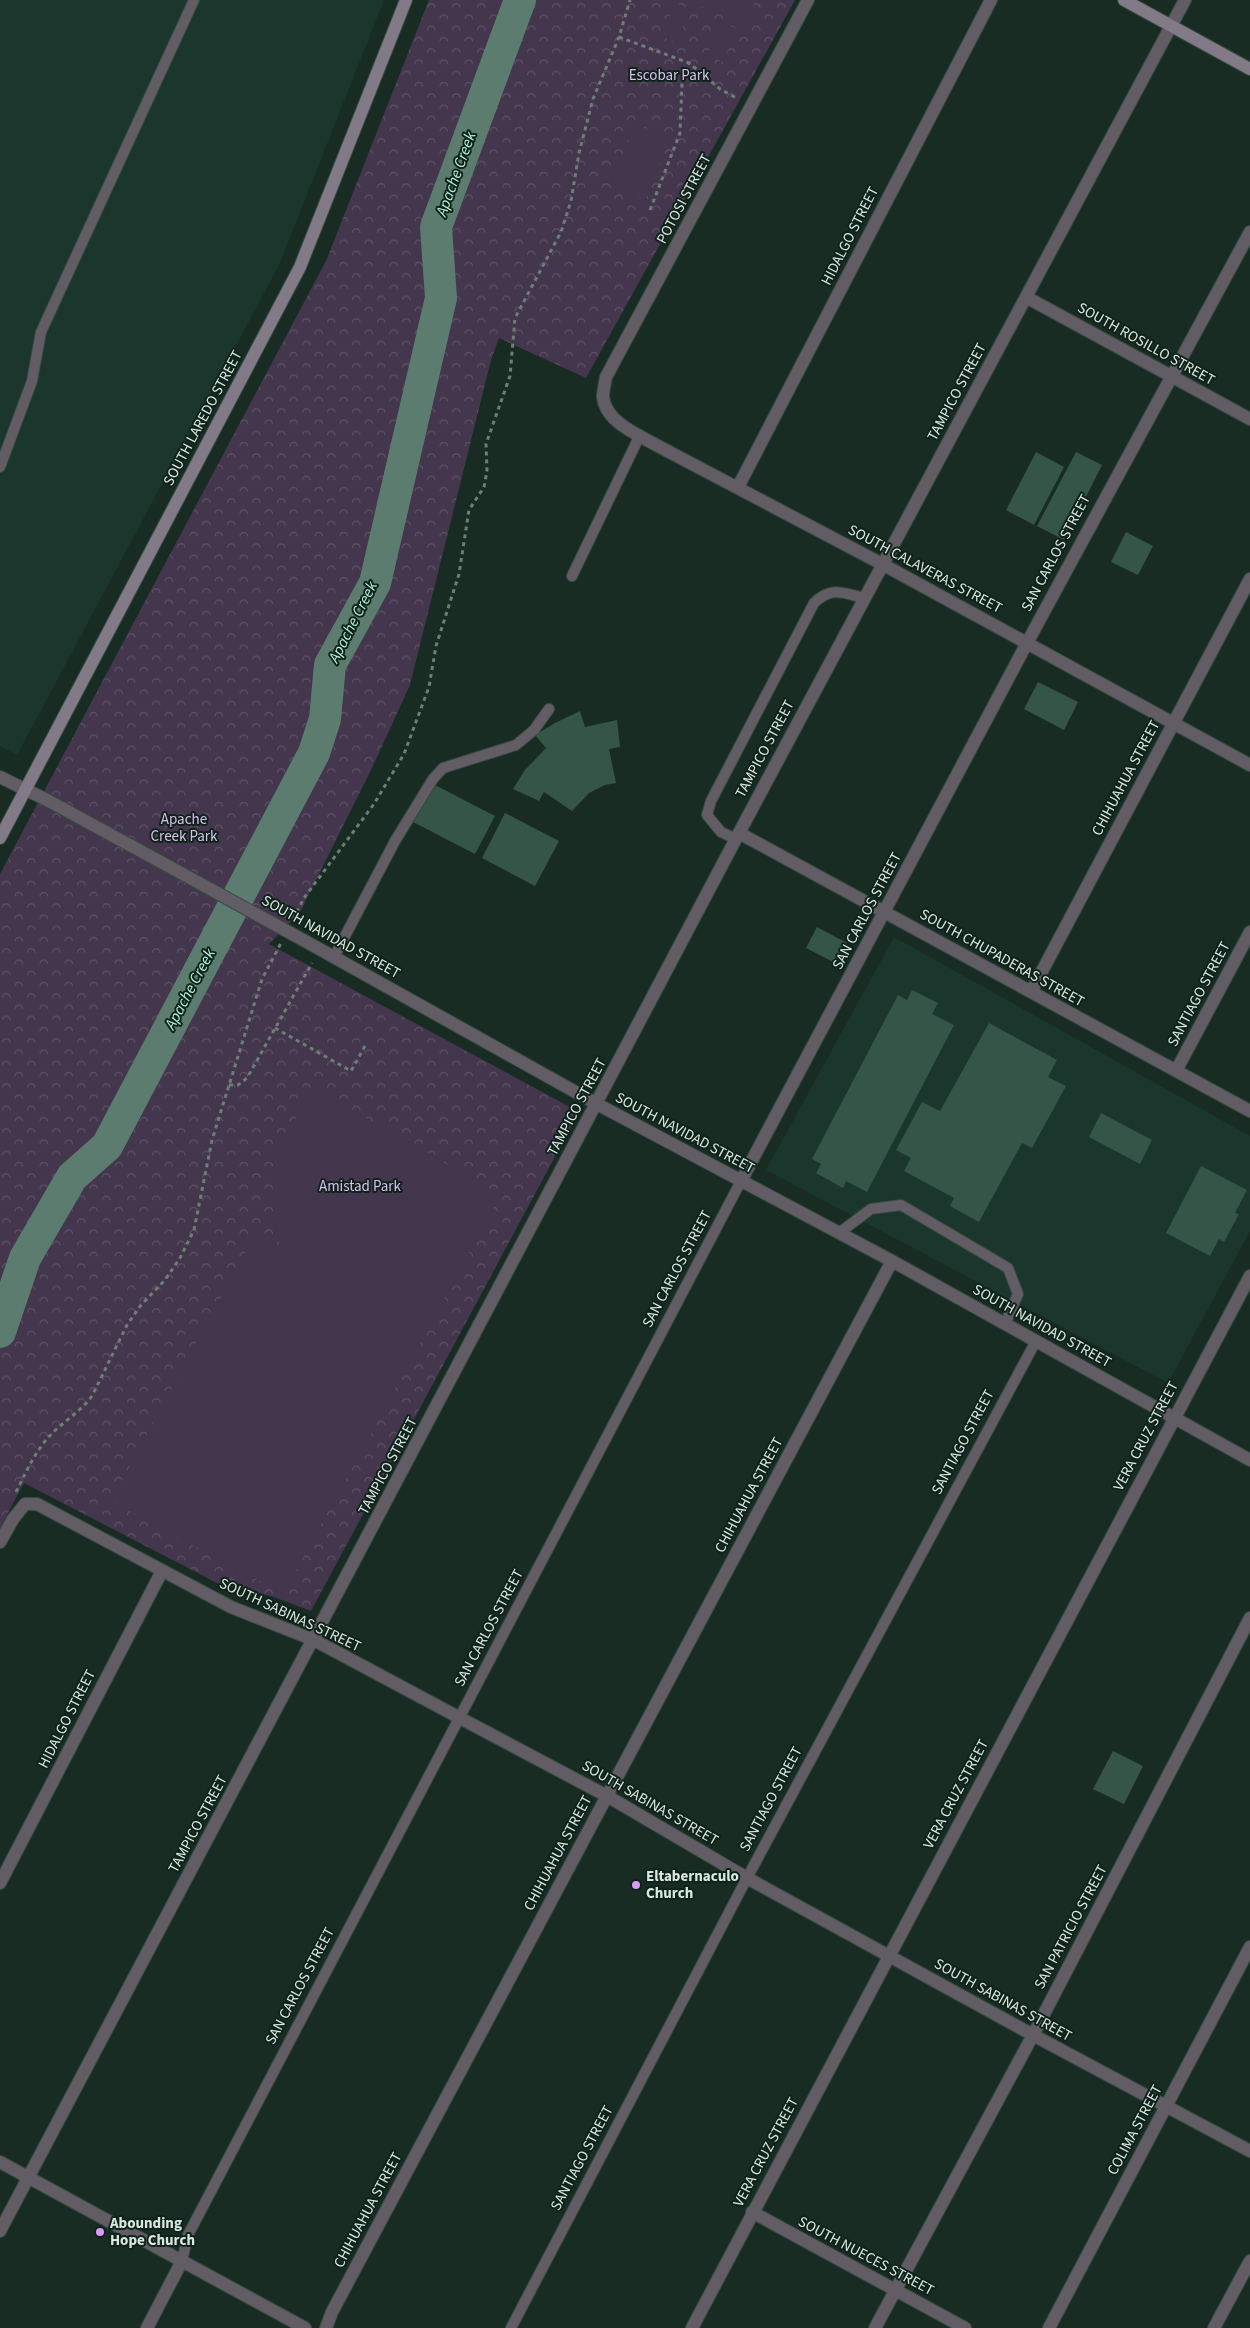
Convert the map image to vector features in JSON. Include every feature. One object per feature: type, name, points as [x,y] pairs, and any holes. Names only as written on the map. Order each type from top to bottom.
[{"type":"main road","name":"SOUTH LAREDO STREET","points":[[0,838],[300,267],[406,0]]},
{"type":"main road","points":[[1124,0],[1250,69]]},
{"type":"street","name":"POTOSI STREET","points":[[611,415],[603,396],[606,377],[808,0]]},
{"type":"street","name":"HIDALGO STREET","points":[[738,487],[991,0]]},
{"type":"street","name":"TAMPICO STREET","points":[[0,2231],[314,1640],[737,836],[1185,0]]},
{"type":"street","name":"SAN CARLOS STREET","points":[[741,1181],[1027,643],[1250,232]]},
{"type":"street","name":"SOUTH ROSILLO STREET","points":[[1026,297],[1250,419]]},
{"type":"street","name":"SOUTH CALAVERAS STREET","points":[[611,415],[640,436],[882,564],[1250,765]]},
{"type":"street","name":"CHIHUAHUA STREET","points":[[1031,992],[1250,579]]},
{"type":"street","name":"SOUTH NAVIDAD STREET","points":[[0,777],[159,861],[597,1104],[892,1261],[1250,1460]]},
{"type":"street","name":"SOUTH CHUPADERAS STREET","points":[[737,836],[885,912],[1250,1111]]},
{"type":"street","name":"SANTIAGO STREET","points":[[1176,1071],[1250,932]]},
{"type":"street","name":"CHIHUAHUA STREET","points":[[326,2328],[332,2312],[892,1261]]},
{"type":"street","name":"VERA CRUZ STREET","points":[[692,2328],[1250,1276]]},
{"type":"street","name":"SOUTH SABINAS STREET","points":[[0,1542],[12,1519],[25,1504],[37,1504],[230,1607],[314,1640],[607,1796],[747,1878],[888,1956],[1250,2151]]},
{"type":"street","name":"HIDALGO STREET","points":[[0,1883],[162,1571]]},
{"type":"street","name":"SAN PATRICIO STREET","points":[[876,2328],[1033,2035],[1250,1618]]},
{"type":"street","name":"COLIMA STREET","points":[[1049,2328],[1250,1946]]},
{"type":"street","points":[[0,2162],[305,2328]]},
{"type":"street","name":"SOUTH NUECES STREET","points":[[752,2212],[965,2328]]},
{"type":"street","name":"SAN CARLOS STREET","points":[[147,2328],[182,2261]]},
{"type":"street","points":[[1214,2328],[1250,2261]]},
{"type":"lane","points":[[0,467],[32,381],[41,332],[194,0]]},
{"type":"lane","points":[[572,576],[640,436]]},
{"type":"lane","points":[[737,836],[721,832],[707,815],[711,801],[814,602],[824,594],[836,591],[864,598]]},
{"type":"lane","points":[[334,957],[395,841],[433,778],[443,768],[516,745],[534,730],[549,709]]},
{"type":"lane","name":"SAN CARLOS STREET","points":[[182,2261],[188,2235],[741,1181]]},
{"type":"lane","points":[[839,1233],[871,1209],[901,1204],[1008,1268],[1018,1294],[1005,1324]]},
{"type":"lane","name":"SANTIAGO STREET","points":[[512,2328],[747,1878],[1036,1341]]},
{"type":"path","points":[[292,921],[304,898],[379,796],[404,754],[426,694],[436,646],[459,574],[469,510],[484,487],[487,471],[486,444],[510,376],[515,318],[561,232],[571,201],[579,154],[593,99],[618,37],[630,0]]},
{"type":"path","points":[[618,37],[689,63],[720,89],[738,99]]},
{"type":"path","points":[[650,210],[680,134],[682,83],[689,63]]},
{"type":"path","points":[[12,1499],[29,1465],[46,1440],[92,1396],[127,1326],[141,1305],[165,1280],[180,1258],[194,1230],[212,1140],[262,979],[284,937]]},
{"type":"path","points":[[229,1085],[238,1085],[247,1078],[312,963]]},
{"type":"path","points":[[275,1028],[351,1071],[366,1044]]},
{"type":"shaded area","points":[[0,0],[384,0],[279,265],[17,755],[0,746]]},
{"type":"shaded area","points":[[894,937],[1250,1136],[1250,1231],[1168,1383],[766,1170]]},
{"type":"green space","points":[[429,0],[795,0],[586,378],[499,338],[491,360],[410,685],[372,768],[300,912],[269,944],[579,1112],[311,1611],[271,1596],[217,1583],[24,1483],[0,1528],[0,874],[326,261]]},
{"type":"green space","points":[[687,0],[756,0],[746,25]]},
{"type":"green space","points":[[675,3],[690,9],[676,42],[661,36]]},
{"type":"green space","points":[[721,22],[737,29],[723,62],[707,55]]},
{"type":"green space","points":[[635,124],[670,138],[645,200],[610,185]]},
{"type":"green space","name":"Amistad Park","points":[[313,1087],[488,1188],[494,1207],[283,1594],[111,1501],[255,1235],[281,1249],[274,1219],[273,1159]]},
{"type":"building","points":[[1036,452],[1064,467],[1034,525],[1006,510]]},
{"type":"building","points":[[1076,452],[1102,465],[1064,540],[1037,526]]},
{"type":"building","points":[[1126,532],[1153,546],[1138,575],[1111,562]]},
{"type":"building","points":[[1038,682],[1078,702],[1064,730],[1024,709]]},
{"type":"building","points":[[580,711],[585,727],[617,720],[620,747],[609,749],[616,783],[605,785],[589,793],[572,811],[544,792],[539,801],[513,789],[525,770],[546,748],[535,735]]},
{"type":"building","points":[[433,784],[495,816],[475,854],[413,822]]},
{"type":"building","points":[[505,813],[559,841],[535,886],[482,858]]},
{"type":"building","points":[[817,927],[847,943],[837,964],[806,948]]},
{"type":"building","points":[[912,990],[938,1003],[932,1014],[954,1025],[867,1192],[846,1181],[843,1188],[816,1173],[821,1164],[812,1159],[898,995],[907,1000]]},
{"type":"building","points":[[989,1023],[1057,1060],[1048,1077],[1066,1086],[1032,1148],[1022,1143],[979,1222],[950,1206],[954,1198],[904,1171],[911,1158],[896,1150],[922,1102],[940,1111]]},
{"type":"building","points":[[1101,1113],[1152,1140],[1140,1164],[1089,1137]]},
{"type":"building","points":[[1201,1166],[1247,1190],[1235,1213],[1239,1214],[1224,1242],[1219,1239],[1210,1256],[1166,1233]]},
{"type":"building","points":[[1113,1751],[1143,1766],[1124,1804],[1093,1789]]},
{"type":"waterway","name":"Apache Creek","points":[[0,1332],[25,1258],[72,1177],[107,1146],[314,753],[325,719],[330,665],[375,583],[441,298],[436,227],[520,0]]},
{"type":"place","name":"Eltabernaculo Church","points":[[636,1885]]},
{"type":"place","name":"Abounding Hope Church","points":[[100,2232]]},
{"type":"park label","name":"Escobar Park","points":[[669,75]]},
{"type":"park label","name":"Apache Creek Park","points":[[184,828]]}]
